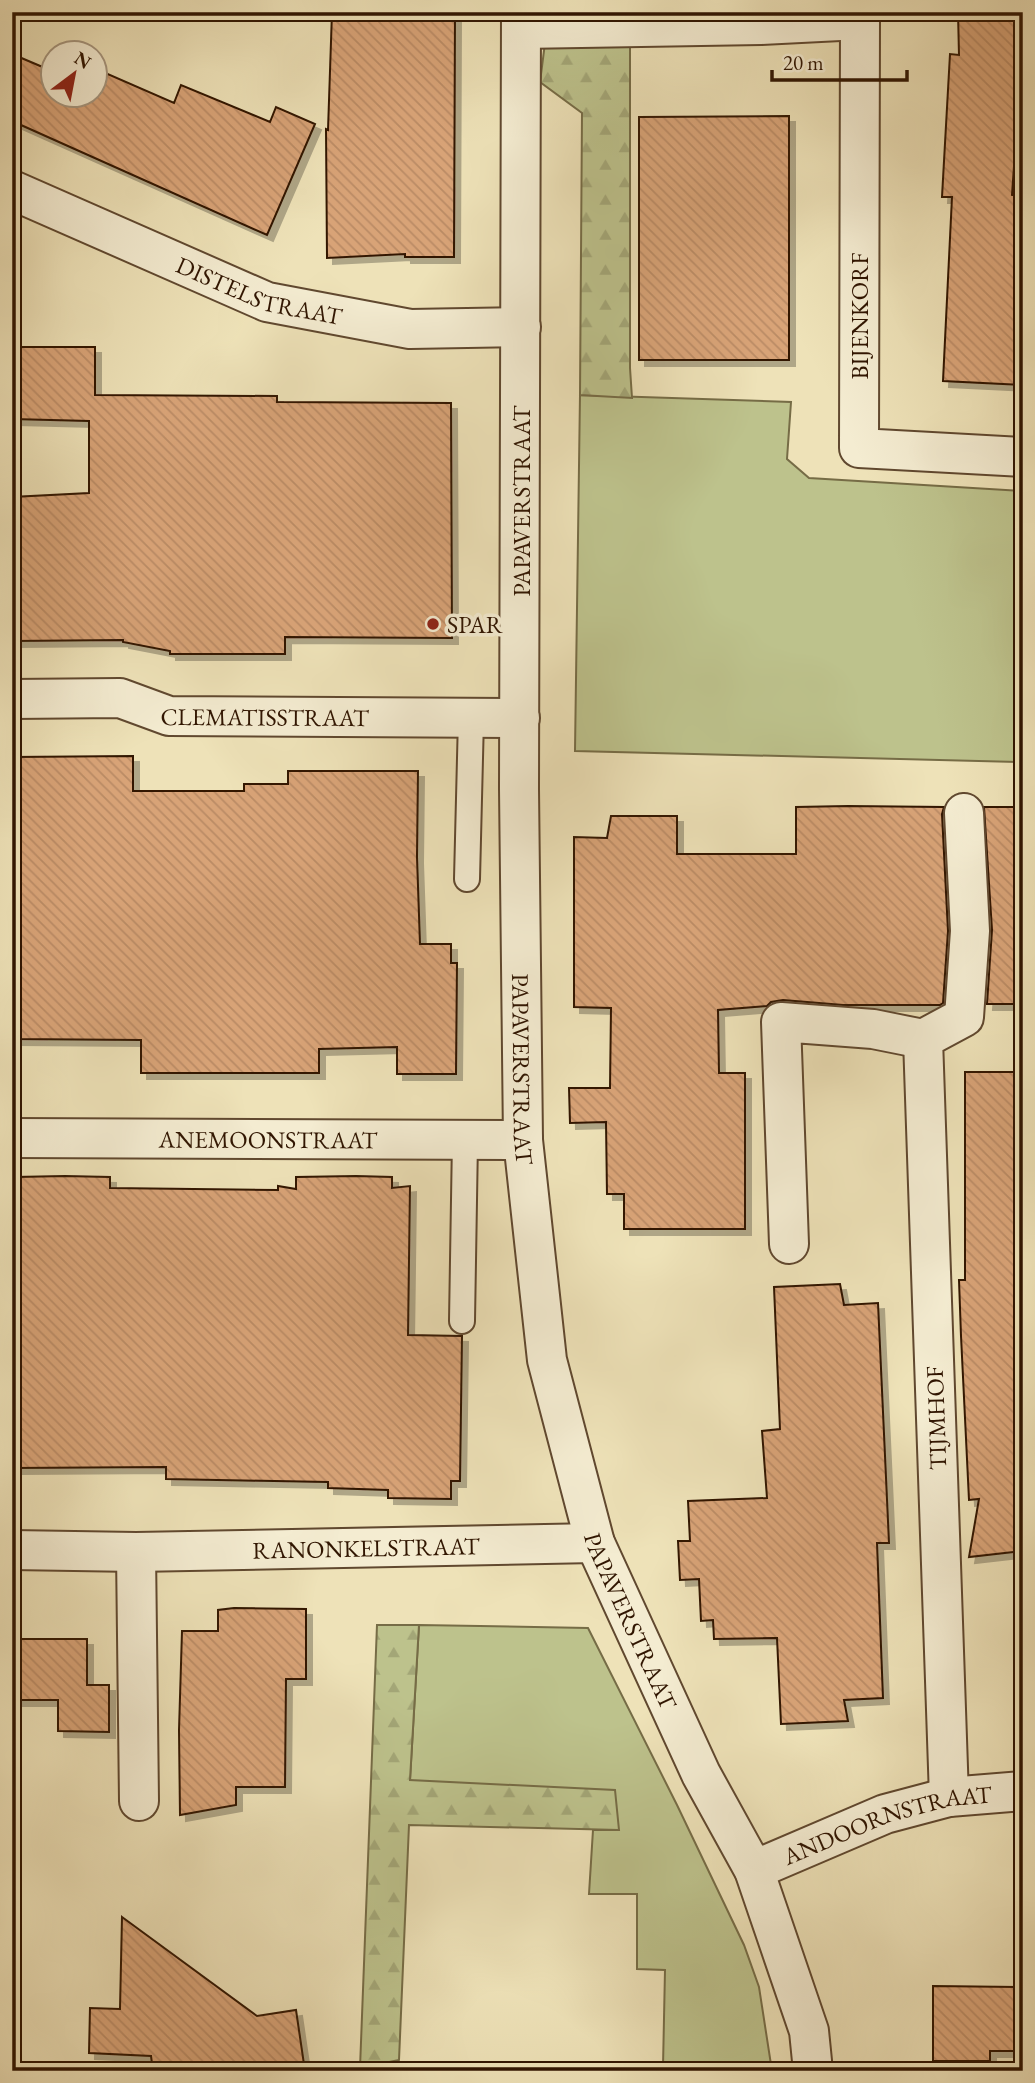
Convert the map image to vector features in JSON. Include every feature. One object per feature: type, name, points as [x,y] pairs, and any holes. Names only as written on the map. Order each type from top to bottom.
[{"type":"street","points":[[521,20],[860,16]]},
{"type":"street","name":"BIJENKORF","points":[[860,16],[859,448],[1023,457]]},
{"type":"street","name":"PAPAVERSTRAAT","points":[[521,20],[519,789],[523,1140],[547,1360],[595,1543],[701,1773],[754,1870],[809,2031],[813,2071]]},
{"type":"street","name":"DISTELSTRAAT","points":[[12,190],[267,302],[410,330],[521,327]]},
{"type":"street","name":"CLEMATISSTRAAT","points":[[12,699],[120,698],[169,716],[520,718]]},
{"type":"street","points":[[789,1244],[781,1023],[873,1029],[923,1039],[964,1017],[970,931],[964,813]]},
{"type":"street","name":"TIJMHOF","points":[[923,1039],[949,1797]]},
{"type":"street","name":"ANEMOONSTRAAT","points":[[12,1138],[523,1140]]},
{"type":"street","name":"RANONKELSTRAAT","points":[[12,1550],[136,1552],[595,1543]]},
{"type":"street","points":[[136,1552],[139,1801]]},
{"type":"street","name":"ANDOORNSTRAAT","points":[[754,1870],[885,1814],[949,1797],[1023,1791]]},
{"type":"lane","points":[[467,879],[471,718]]},
{"type":"lane","points":[[462,1321],[465,1140]]},
{"type":"green space","points":[[546,35],[630,38],[632,398],[580,395],[582,113],[540,82]]},
{"type":"green space","points":[[580,395],[791,402],[787,459],[809,478],[1023,491],[1023,762],[575,751]]},
{"type":"green space","points":[[377,1625],[419,1625],[410,1780],[615,1790],[619,1830],[409,1825],[399,2060],[360,2068]]},
{"type":"green space","points":[[419,1625],[588,1628],[744,1945],[759,1987],[772,2071],[680,2071],[663,2067],[665,1970],[637,1969],[637,1894],[589,1894],[593,1830],[619,1830],[410,1780]]},
{"type":"building","points":[[332,12],[455,12],[454,257],[405,257],[405,254],[327,258],[326,129],[328,130]]},
{"type":"building","points":[[958,12],[1023,12],[1023,110],[1018,110],[1012,195],[1023,197],[1018,288],[1023,289],[1023,385],[943,381],[952,197],[942,197],[950,54],[959,55]]},
{"type":"building","points":[[12,54],[38,65],[38,108],[108,108],[108,74],[174,103],[181,85],[270,122],[276,107],[315,124],[267,235],[12,121]]},
{"type":"building","points":[[789,116],[789,360],[639,360],[639,117]]},
{"type":"building","points":[[12,347],[95,347],[95,395],[277,396],[277,402],[451,403],[452,638],[285,637],[285,654],[170,654],[170,651],[123,640],[12,641],[12,497],[89,493],[89,421],[12,419]]},
{"type":"building","points":[[133,756],[133,791],[244,791],[244,784],[288,784],[288,771],[418,771],[420,944],[451,944],[451,963],[457,963],[456,1074],[397,1074],[397,1047],[319,1049],[319,1073],[141,1073],[141,1040],[12,1039],[12,757]]},
{"type":"building","points":[[796,807],[944,807],[942,814],[948,931],[943,1003],[843,1005],[783,1000],[771,1002],[767,1006],[718,1010],[719,1073],[745,1073],[745,1229],[624,1229],[624,1194],[607,1194],[606,1122],[570,1123],[569,1088],[610,1088],[611,1008],[574,1007],[574,837],[607,838],[611,816],[677,816],[677,854],[796,854]]},
{"type":"building","points":[[984,807],[1023,807],[1023,1004],[987,1004],[992,930]]},
{"type":"building","points":[[965,1072],[1023,1072],[1023,1551],[969,1557],[979,1499],[969,1500],[959,1280],[965,1280]]},
{"type":"building","points":[[356,1176],[392,1177],[392,1188],[410,1186],[408,1335],[462,1336],[460,1481],[451,1481],[451,1499],[388,1498],[388,1490],[328,1488],[328,1482],[166,1479],[166,1467],[12,1468],[12,1187],[15,1187],[15,1177],[110,1177],[110,1188],[278,1190],[278,1186],[296,1189],[296,1177]]},
{"type":"building","points":[[840,1284],[844,1305],[878,1303],[889,1543],[877,1543],[883,1698],[844,1700],[848,1721],[781,1724],[777,1638],[714,1639],[713,1620],[701,1621],[699,1579],[680,1580],[678,1541],[690,1541],[688,1501],[767,1498],[762,1431],[780,1429],[774,1287]]},
{"type":"building","points":[[306,1609],[306,1679],[286,1679],[285,1787],[236,1787],[236,1805],[180,1815],[182,1631],[218,1631],[218,1610]]},
{"type":"building","points":[[12,1639],[87,1639],[87,1685],[109,1685],[109,1732],[58,1731],[58,1700],[12,1700]]},
{"type":"building","points":[[122,1917],[257,2016],[296,2010],[305,2071],[153,2071],[151,2056],[89,2053],[90,2008],[120,2009]]},
{"type":"building","points":[[933,1986],[1023,1987],[1023,2051],[990,2051],[990,2061],[933,2061]]},
{"type":"place","name":"SPAR","points":[[433,624]]}]
